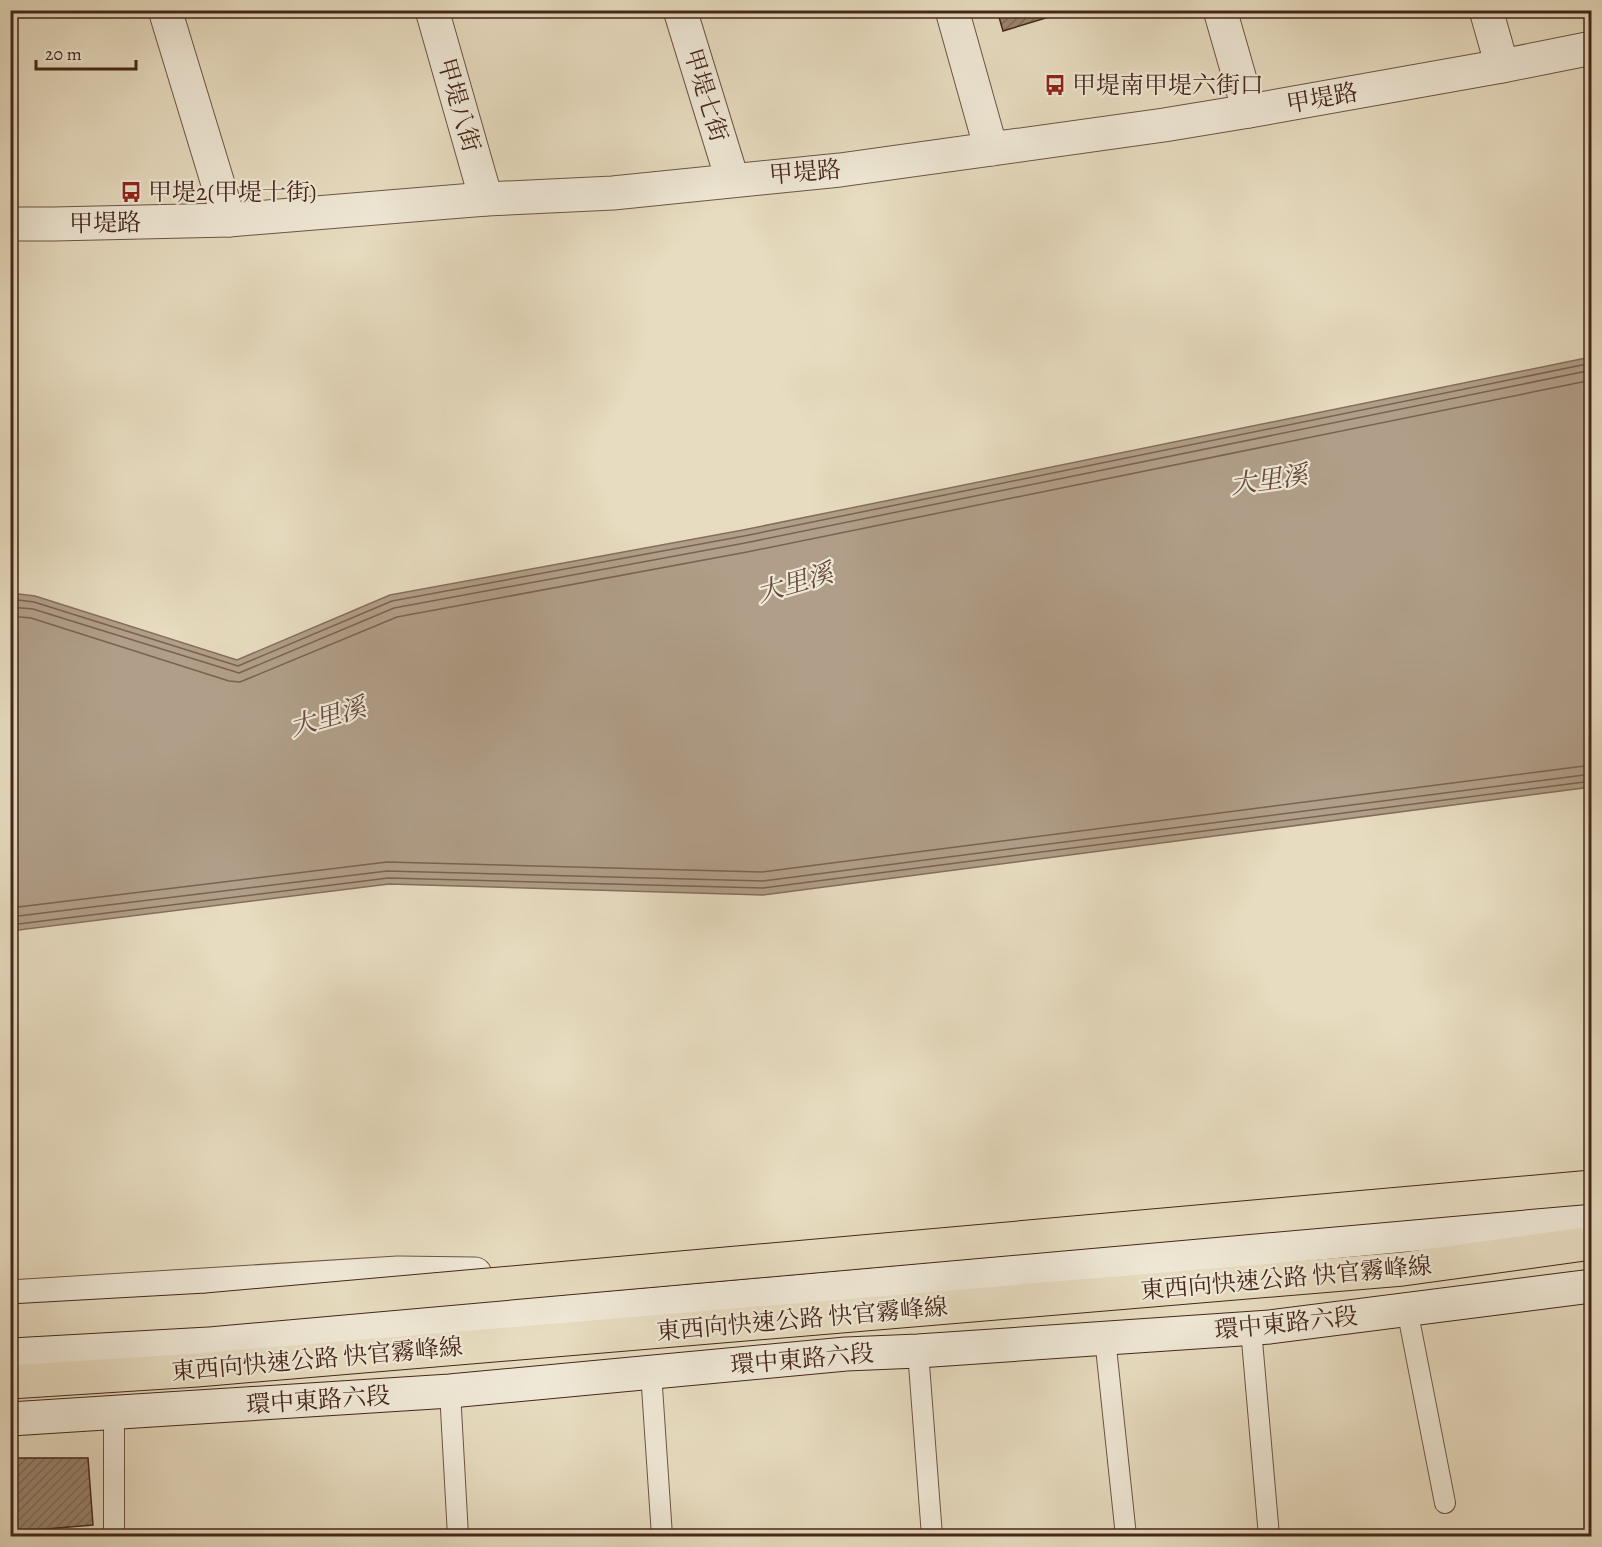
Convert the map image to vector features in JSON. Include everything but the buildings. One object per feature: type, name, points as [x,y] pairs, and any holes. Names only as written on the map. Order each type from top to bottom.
[{"type":"highway","points":[[10,1321],[207,1310],[1592,1187]]},
{"type":"highway","name":"東西向快速公路 快官霧峰線","points":[[10,1382],[209,1369],[1391,1270],[1592,1243]]},
{"type":"street","points":[[165,10],[229,220]]},
{"type":"street","name":"甲堤八街","points":[[432,10],[486,199]]},
{"type":"street","name":"甲堤七街","points":[[680,10],[732,179]]},
{"type":"street","points":[[952,10],[991,149]]},
{"type":"street","points":[[1220,10],[1250,111]]},
{"type":"street","points":[[1486,10],[1502,66]]},
{"type":"street","name":"甲堤路","points":[[10,224],[229,220],[486,199],[613,192],[840,170],[1250,111],[1592,48]]},
{"type":"street","points":[[10,1353],[199,1342],[758,1295],[1592,1218]]},
{"type":"street","points":[[10,1297],[398,1273],[572,1275],[758,1295]]},
{"type":"street","name":"環中東路六段","points":[[10,1419],[450,1391],[846,1354],[1251,1329],[1592,1286]]},
{"type":"lane","points":[[1407,1309],[1445,1503]]},
{"type":"lane","points":[[1251,1329],[1269,1536]]},
{"type":"lane","points":[[1105,1338],[1126,1536]]},
{"type":"lane","points":[[918,1351],[932,1536]]},
{"type":"lane","points":[[651,1372],[662,1536]]},
{"type":"lane","points":[[450,1391],[458,1536]]},
{"type":"lane","points":[[114,1414],[114,1536]]},
{"type":"water","name":"大里溪","points":[[1591,357],[1591,787],[763,895],[389,884],[11,931],[11,593],[35,596],[237,660],[390,595],[743,530]]},
{"type":"place","name":"甲堤南甲堤六街口","points":[[1055,85]]},
{"type":"place","name":"甲堤2(甲堤十街)","points":[[131,192]]}]
